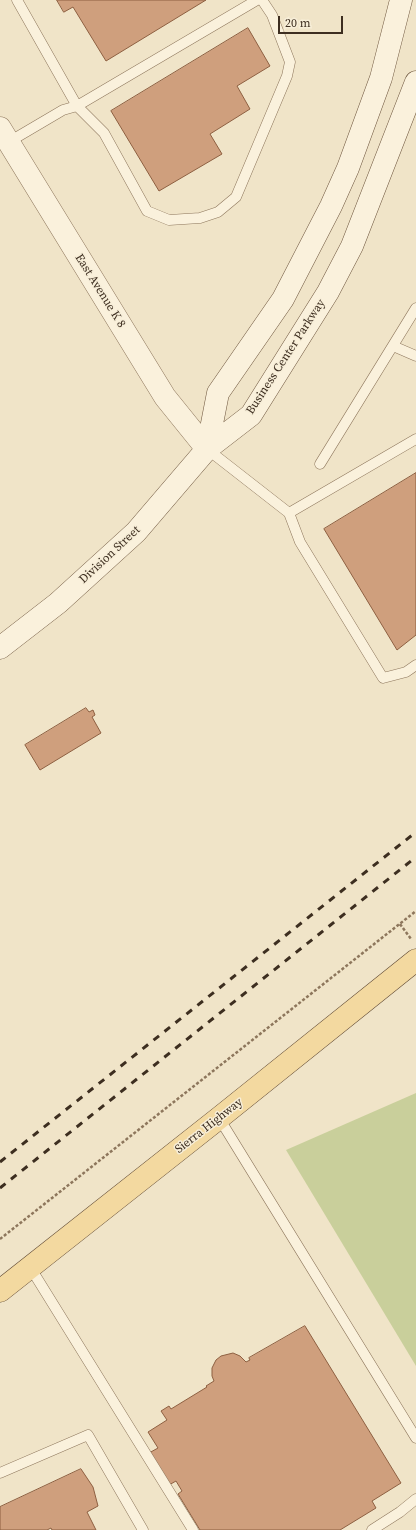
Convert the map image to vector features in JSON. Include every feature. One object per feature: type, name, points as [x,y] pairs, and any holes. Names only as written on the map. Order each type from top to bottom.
[{"type":"main road","points":[[207,449],[218,393],[283,298],[331,206],[348,168],[381,78],[401,0]]},
{"type":"main road","name":"Business Center Parkway","points":[[207,449],[251,415],[328,292],[352,246],[416,82]]},
{"type":"main road","name":"East Avenue K 8","points":[[3,139],[165,397],[207,449]]},
{"type":"main road","name":"Division Street","points":[[0,648],[58,603],[136,532],[207,449]]},
{"type":"main road","name":"Sierra Highway","points":[[0,1290],[219,1118],[414,950]]},
{"type":"lane","points":[[17,0],[77,106],[104,133],[147,211],[169,220],[200,218],[218,212],[236,197],[287,76],[290,62],[272,15],[262,0]]},
{"type":"lane","points":[[3,139],[63,110],[77,106],[257,0]]},
{"type":"lane","points":[[320,464],[416,308]]},
{"type":"lane","points":[[393,346],[416,356]]},
{"type":"lane","points":[[289,513],[416,439]]},
{"type":"lane","points":[[207,449],[289,513],[300,542],[383,678],[406,672],[416,665]]},
{"type":"lane","points":[[219,1118],[416,1438]]},
{"type":"lane","points":[[30,1267],[193,1530]]},
{"type":"lane","points":[[0,1473],[88,1435],[143,1530]]},
{"type":"lane","points":[[372,1530],[400,1512],[416,1499]]},
{"type":"path","points":[[0,1239],[416,911]]},
{"type":"path","points":[[400,924],[414,950]]},
{"type":"green space","points":[[416,1093],[416,1366],[286,1150]]},
{"type":"building","points":[[57,0],[206,0],[106,61],[73,7],[64,12]]},
{"type":"building","points":[[248,28],[270,66],[237,86],[250,109],[210,134],[222,154],[159,191],[111,111]]},
{"type":"building","points":[[416,473],[416,635],[397,650],[324,529]]},
{"type":"building","points":[[86,708],[89,712],[93,710],[95,715],[92,717],[101,733],[40,770],[25,745]]},
{"type":"building","points":[[305,1326],[401,1483],[372,1501],[376,1508],[340,1530],[200,1530],[178,1494],[182,1491],[176,1481],[169,1485],[149,1453],[158,1448],[148,1432],[167,1420],[161,1411],[169,1406],[171,1409],[207,1387],[206,1386],[214,1381],[212,1376],[212,1368],[216,1360],[221,1356],[233,1353],[240,1356],[246,1362],[250,1360],[249,1358]]},
{"type":"building","points":[[81,1469],[93,1487],[98,1506],[87,1512],[96,1530],[52,1530],[51,1528],[47,1530],[0,1530],[0,1507]]},
{"type":"railway","points":[[0,1162],[416,832]]},
{"type":"railway","points":[[0,1188],[416,857]]}]
